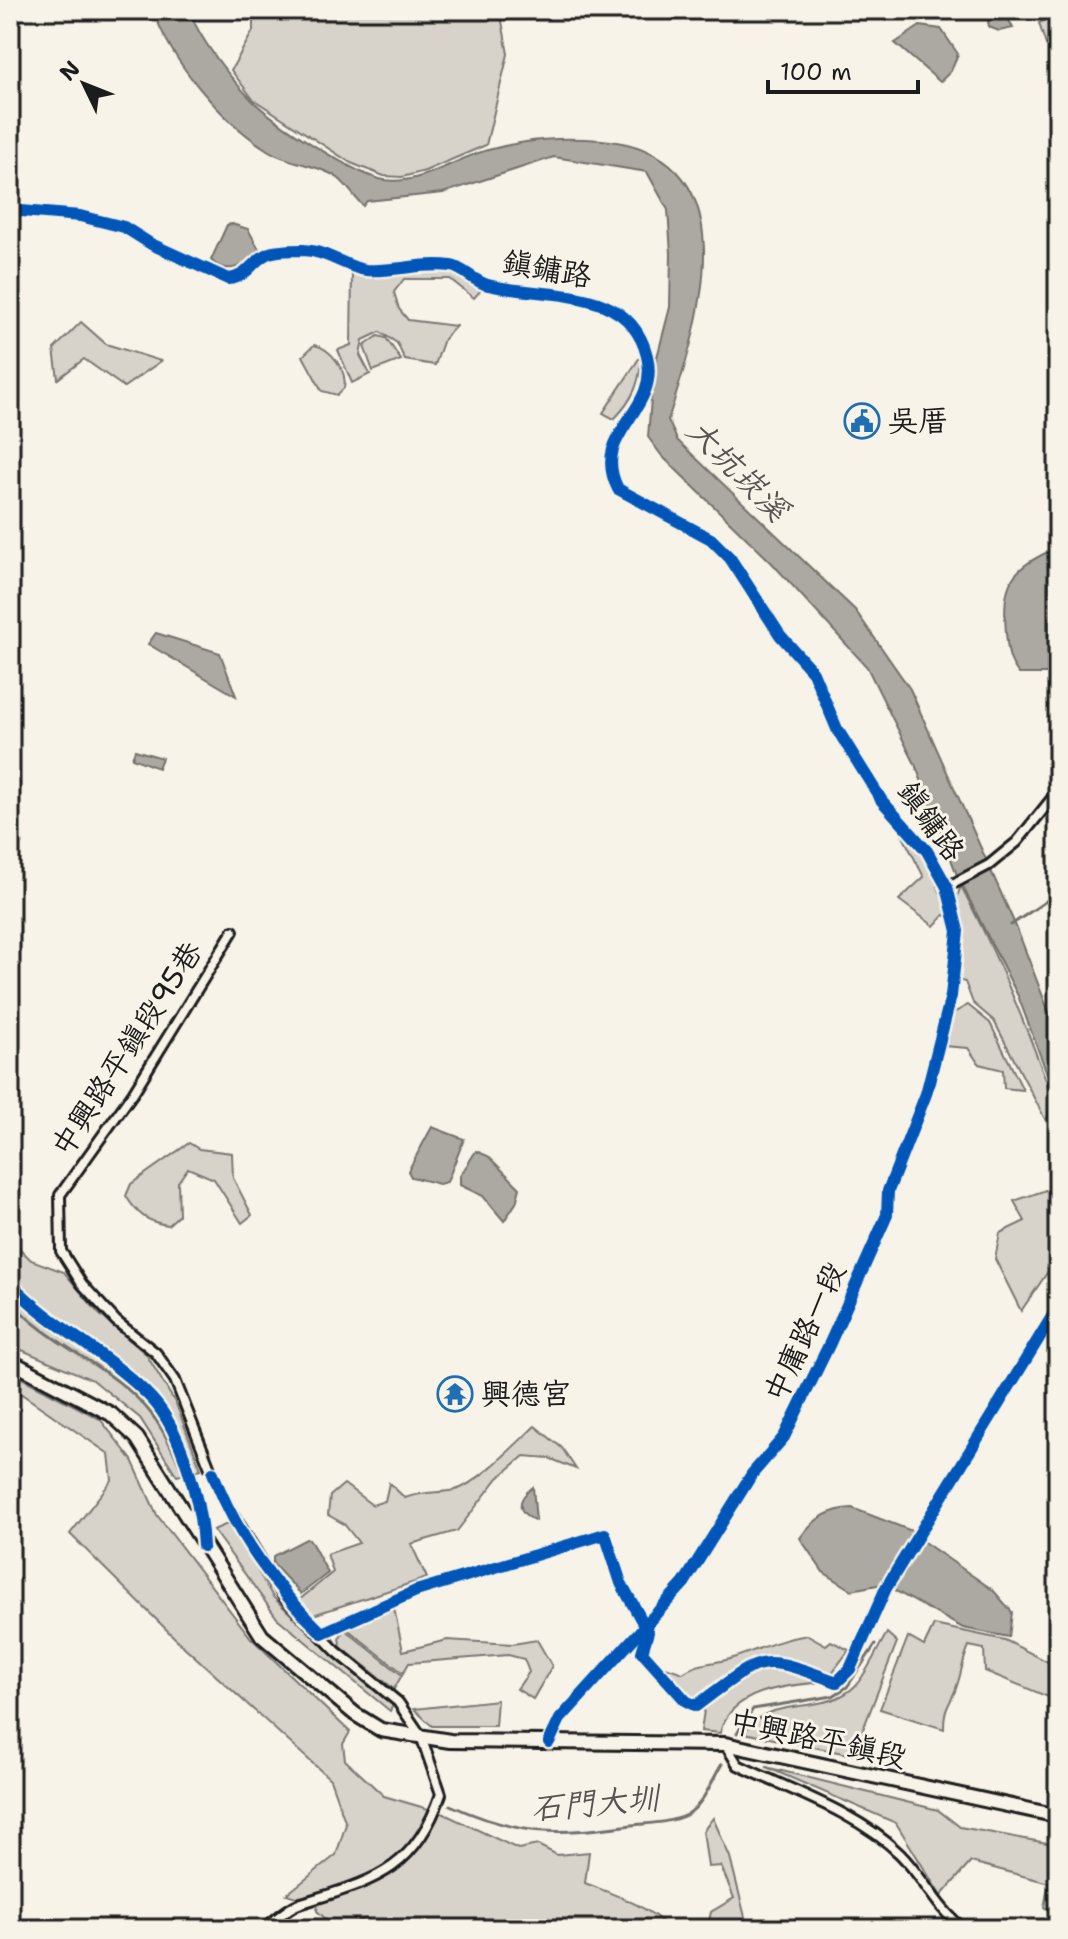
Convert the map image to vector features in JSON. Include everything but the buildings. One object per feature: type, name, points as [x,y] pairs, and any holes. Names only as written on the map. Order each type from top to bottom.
[{"type":"street","name":"鎮鏞路","points":[[10,210],[80,216],[124,227],[151,244],[228,279],[239,279],[267,254],[304,250],[332,255],[364,270],[409,265],[454,266],[485,285],[588,297],[621,314],[638,332],[648,359],[645,387],[636,413],[612,444],[611,476],[618,489],[711,539],[730,558],[780,635],[813,672],[837,729],[882,801],[927,851],[947,887]]},
{"type":"street","points":[[947,887],[989,865],[1017,842],[1058,791]]},
{"type":"street","name":"中庸路一段","points":[[549,1742],[560,1719],[684,1583],[752,1474],[784,1437],[875,1242],[887,1215],[888,1191],[926,1094],[951,996],[958,931],[947,887]]},
{"type":"street","name":"中興路平鎮段95巷","points":[[233,931],[133,1093],[60,1195],[61,1251],[82,1284],[162,1362],[175,1380],[220,1493],[284,1597],[322,1633],[336,1651],[398,1702],[421,1736],[441,1794],[410,1853],[382,1876],[321,1900],[297,1904],[264,1929]]},
{"type":"street","name":"中興路平鎮段","points":[[10,1361],[111,1414],[137,1438],[262,1636],[355,1714],[381,1730],[450,1741],[725,1744],[1058,1816]]},
{"type":"street","points":[[322,1633],[416,1591],[605,1534],[621,1583],[644,1627]]},
{"type":"street","points":[[725,1744],[738,1765],[878,1835],[903,1856],[933,1901],[964,1929]]},
{"type":"shaded area","points":[[153,10],[189,10],[216,57],[251,99],[314,146],[371,176],[397,181],[411,179],[488,150],[531,141],[572,139],[602,140],[650,152],[681,176],[698,209],[704,249],[701,293],[692,338],[668,420],[677,440],[855,610],[910,689],[1017,929],[1050,1015],[1058,1038],[1058,1103],[1018,996],[957,875],[915,764],[867,667],[771,562],[662,456],[648,437],[653,373],[670,307],[671,254],[668,210],[647,172],[554,157],[443,193],[367,201],[363,206],[338,178],[269,151],[233,124],[185,70]]},
{"type":"shaded area","points":[[253,10],[500,10],[508,54],[486,145],[425,171],[402,177],[384,176],[351,163],[253,99],[231,70],[253,31]]},
{"type":"shaded area","points":[[986,10],[1004,10],[1013,28],[999,31],[989,27]]},
{"type":"shaded area","points":[[1058,14],[1058,36],[1046,45],[1039,23]]},
{"type":"shaded area","points":[[920,26],[941,29],[958,54],[951,71],[940,82],[895,43]]},
{"type":"shaded area","points":[[227,225],[248,229],[260,251],[243,264],[223,268],[211,260]]},
{"type":"shaded area","points":[[352,271],[365,276],[452,271],[482,289],[474,298],[450,279],[404,279],[394,292],[399,309],[408,320],[456,326],[444,339],[435,365],[405,360],[397,343],[380,332],[363,340],[360,355],[370,374],[352,383],[338,350],[351,345]]},
{"type":"shaded area","points":[[81,322],[106,344],[161,361],[124,387],[84,359],[58,379],[54,349]]},
{"type":"shaded area","points":[[378,336],[386,338],[401,360],[373,371],[364,346]]},
{"type":"shaded area","points":[[314,345],[332,355],[341,368],[344,388],[337,395],[322,391],[303,356]]},
{"type":"shaded area","points":[[642,354],[635,390],[614,419],[603,413]]},
{"type":"shaded area","points":[[1058,547],[1058,685],[1047,674],[1019,674],[1009,655],[1005,615],[1008,589],[1019,570]]},
{"type":"shaded area","points":[[156,633],[220,653],[236,696],[148,644]]},
{"type":"shaded area","points":[[135,750],[162,758],[158,768],[132,758]]},
{"type":"shaded area","points":[[10,774],[20,784],[13,799],[22,842],[10,867]]},
{"type":"shaded area","points":[[893,817],[923,853],[952,919],[944,915],[934,926],[899,900],[924,877]]},
{"type":"shaded area","points":[[961,886],[1011,992],[1054,1102],[1046,1121],[994,1021],[973,1003],[965,982],[958,980],[964,930],[957,897]]},
{"type":"shaded area","points":[[968,1005],[990,1023],[1023,1090],[1004,1088],[1003,1070],[979,1064],[968,1048],[944,1046],[952,1014]]},
{"type":"shaded area","points":[[1058,1122],[1058,1257],[1021,1311],[995,1259],[1000,1233],[1025,1221],[1014,1201],[1049,1189],[1051,1148]]},
{"type":"shaded area","points":[[432,1127],[464,1139],[447,1182],[439,1184],[411,1177],[408,1171]]},
{"type":"shaded area","points":[[189,1143],[199,1149],[232,1153],[233,1178],[252,1215],[242,1223],[214,1179],[188,1168],[178,1182],[179,1215],[168,1225],[148,1219],[126,1196],[131,1184]]},
{"type":"shaded area","points":[[476,1151],[488,1156],[520,1188],[516,1203],[504,1221],[483,1196],[460,1185],[460,1176]]},
{"type":"shaded area","points":[[10,1239],[31,1260],[64,1272],[99,1314],[146,1354],[176,1404],[201,1469],[177,1476],[140,1418],[93,1380],[10,1345]]},
{"type":"shaded area","points":[[10,1372],[100,1419],[132,1460],[157,1515],[251,1638],[350,1732],[343,1744],[345,1760],[384,1796],[442,1813],[518,1849],[538,1845],[557,1855],[589,1852],[585,1883],[641,1907],[670,1929],[378,1929],[365,1919],[337,1929],[317,1911],[319,1895],[297,1897],[287,1894],[336,1855],[346,1824],[330,1779],[181,1644],[70,1534],[112,1480],[109,1454],[10,1386]]},
{"type":"shaded area","points":[[535,1426],[562,1448],[576,1469],[549,1458],[524,1456],[498,1478],[457,1531],[411,1544],[427,1578],[310,1616],[298,1601],[333,1572],[327,1554],[359,1543],[344,1524],[328,1515],[330,1496],[344,1484],[372,1505],[385,1501],[389,1483],[405,1498],[455,1490],[485,1472]]},
{"type":"shaded area","points":[[533,1487],[536,1521],[525,1514],[521,1506],[523,1497]]},
{"type":"shaded area","points":[[852,1508],[912,1531],[882,1584],[852,1590],[823,1572],[800,1538],[822,1517]]},
{"type":"shaded area","points":[[230,1523],[273,1597],[326,1649],[393,1705],[390,1711],[277,1618],[213,1530]]},
{"type":"shaded area","points":[[306,1539],[310,1540],[328,1573],[301,1594],[273,1564],[273,1556]]},
{"type":"shaded area","points":[[921,1540],[993,1590],[1012,1612],[1009,1637],[963,1628],[890,1588]]},
{"type":"shaded area","points":[[394,1608],[403,1651],[447,1640],[513,1644],[537,1640],[552,1666],[533,1699],[517,1689],[529,1672],[524,1659],[508,1655],[409,1663],[403,1673],[346,1628]]},
{"type":"shaded area","points":[[934,1625],[1005,1640],[1058,1667],[1058,1701],[985,1671],[984,1649],[969,1646],[946,1712],[944,1729],[880,1709],[908,1637],[924,1646]]},
{"type":"shaded area","points":[[344,1629],[402,1675],[394,1689],[341,1647],[339,1639]]},
{"type":"shaded area","points":[[887,1633],[897,1642],[853,1755],[744,1733],[754,1721],[767,1714],[843,1695],[860,1680]]},
{"type":"shaded area","points":[[808,1635],[826,1645],[831,1641],[849,1650],[825,1682],[779,1688],[748,1698],[726,1718],[720,1733],[701,1731],[704,1710],[687,1707],[646,1662],[646,1651],[657,1664],[683,1673],[700,1665]]},
{"type":"shaded area","points":[[497,1700],[495,1726],[432,1726],[414,1709]]},
{"type":"shaded area","points":[[766,1767],[938,1810],[960,1827],[1047,1843],[1058,1851],[1058,1917],[1044,1907],[1049,1883],[971,1862],[941,1896],[896,1823]]},
{"type":"shaded area","points":[[713,1818],[730,1857],[748,1929],[707,1929],[711,1912],[734,1898],[721,1866],[708,1867],[703,1831]]},
{"type":"waterway","points":[[1011,925],[1058,893]]},
{"type":"waterway","name":"石門大圳","points":[[10,1300],[43,1330],[118,1381],[150,1412],[178,1460],[196,1513]]},
{"type":"waterway","name":"石門大圳","points":[[737,1733],[753,1709],[833,1696],[847,1687],[875,1645]]},
{"type":"waterway","name":"石門大圳","points":[[450,1805],[498,1823],[539,1831],[581,1831],[660,1822],[680,1818],[692,1811],[722,1764]]},
{"type":"cycle path","points":[[10,210],[80,216],[124,227],[151,244],[228,279],[240,276],[267,254],[303,250],[321,253],[366,270],[451,266],[488,285],[582,298],[604,305],[622,316],[637,333],[647,356],[649,376],[644,393],[612,452],[611,469],[618,489],[711,539],[730,558],[780,635],[813,672],[837,729],[882,801],[927,851],[947,887],[958,931],[951,996],[926,1094],[888,1191],[887,1215],[830,1343],[784,1437],[752,1474],[684,1583],[560,1719],[549,1742]]},
{"type":"cycle path","points":[[10,1283],[45,1314],[136,1383],[163,1413],[188,1468],[203,1546]]},
{"type":"cycle path","points":[[213,1473],[245,1539],[289,1598],[322,1633],[416,1591],[605,1534],[621,1583],[648,1632],[642,1652],[686,1701],[696,1706],[735,1677],[761,1664],[790,1666],[837,1682],[850,1669],[886,1588],[1058,1307]]},
{"type":"place","name":"吳厝","points":[[862,421]]},
{"type":"place","name":"興德宮","points":[[455,1394]]},
{"type":"water label","name":"大坑崁溪","points":[[738,470]]}]
